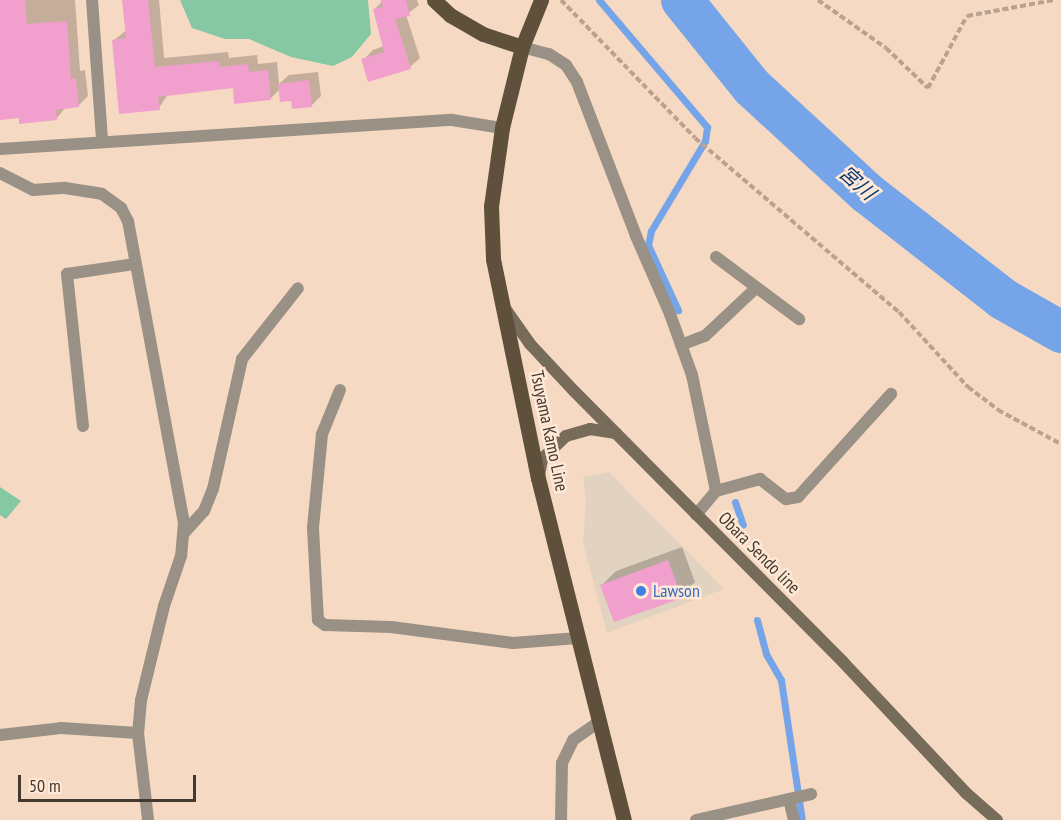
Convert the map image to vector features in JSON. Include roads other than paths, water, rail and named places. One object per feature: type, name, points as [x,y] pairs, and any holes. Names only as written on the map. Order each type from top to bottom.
[{"type":"main road","points":[[434,0],[450,15],[483,34],[522,46]]},
{"type":"main road","name":"Tsuyama Kamo Line","points":[[541,0],[522,46],[502,128],[491,206],[493,259],[538,478],[624,820]]},
{"type":"main road","name":"Obara Sendo line","points":[[502,304],[530,344],[843,662],[966,794],[997,820]]},
{"type":"main road","points":[[538,478],[542,459],[566,436],[590,429],[616,433]]},
{"type":"street","points":[[92,0],[102,141]]},
{"type":"street","points":[[522,46],[549,54],[566,65],[577,82],[681,345],[702,416],[716,491]]},
{"type":"street","points":[[0,149],[452,120],[502,128]]},
{"type":"street","points":[[0,173],[33,190],[65,188],[102,194],[121,208],[128,221],[184,533],[181,556],[164,606],[141,700],[138,733],[148,820]]},
{"type":"street","points":[[716,256],[799,319]]},
{"type":"street","points":[[83,426],[67,274],[135,264]]},
{"type":"street","points":[[184,533],[204,511],[213,489],[242,359],[298,288]]},
{"type":"street","points":[[681,345],[705,336],[756,288]]},
{"type":"street","points":[[340,390],[322,434],[313,528],[318,620],[325,625],[391,627],[513,643],[578,638]]},
{"type":"street","points":[[696,515],[716,491],[760,479],[786,499],[798,497],[891,394]]},
{"type":"street","points":[[561,820],[562,763],[573,740],[600,721]]},
{"type":"street","points":[[0,735],[61,728],[138,733]]},
{"type":"street","points":[[696,820],[811,794]]},
{"type":"street","points":[[789,799],[794,820]]},
{"type":"waterway","points":[[599,0],[707,127],[705,141],[651,231],[648,245],[678,310]]},
{"type":"waterway","name":"宮川","points":[[682,0],[752,87],[867,193],[1003,299],[1061,332]]},
{"type":"waterway","points":[[735,502],[743,525]]},
{"type":"waterway","points":[[757,620],[766,654],[781,680],[802,820]]},
{"type":"place","name":"Lawson","points":[[641,591]]}]
